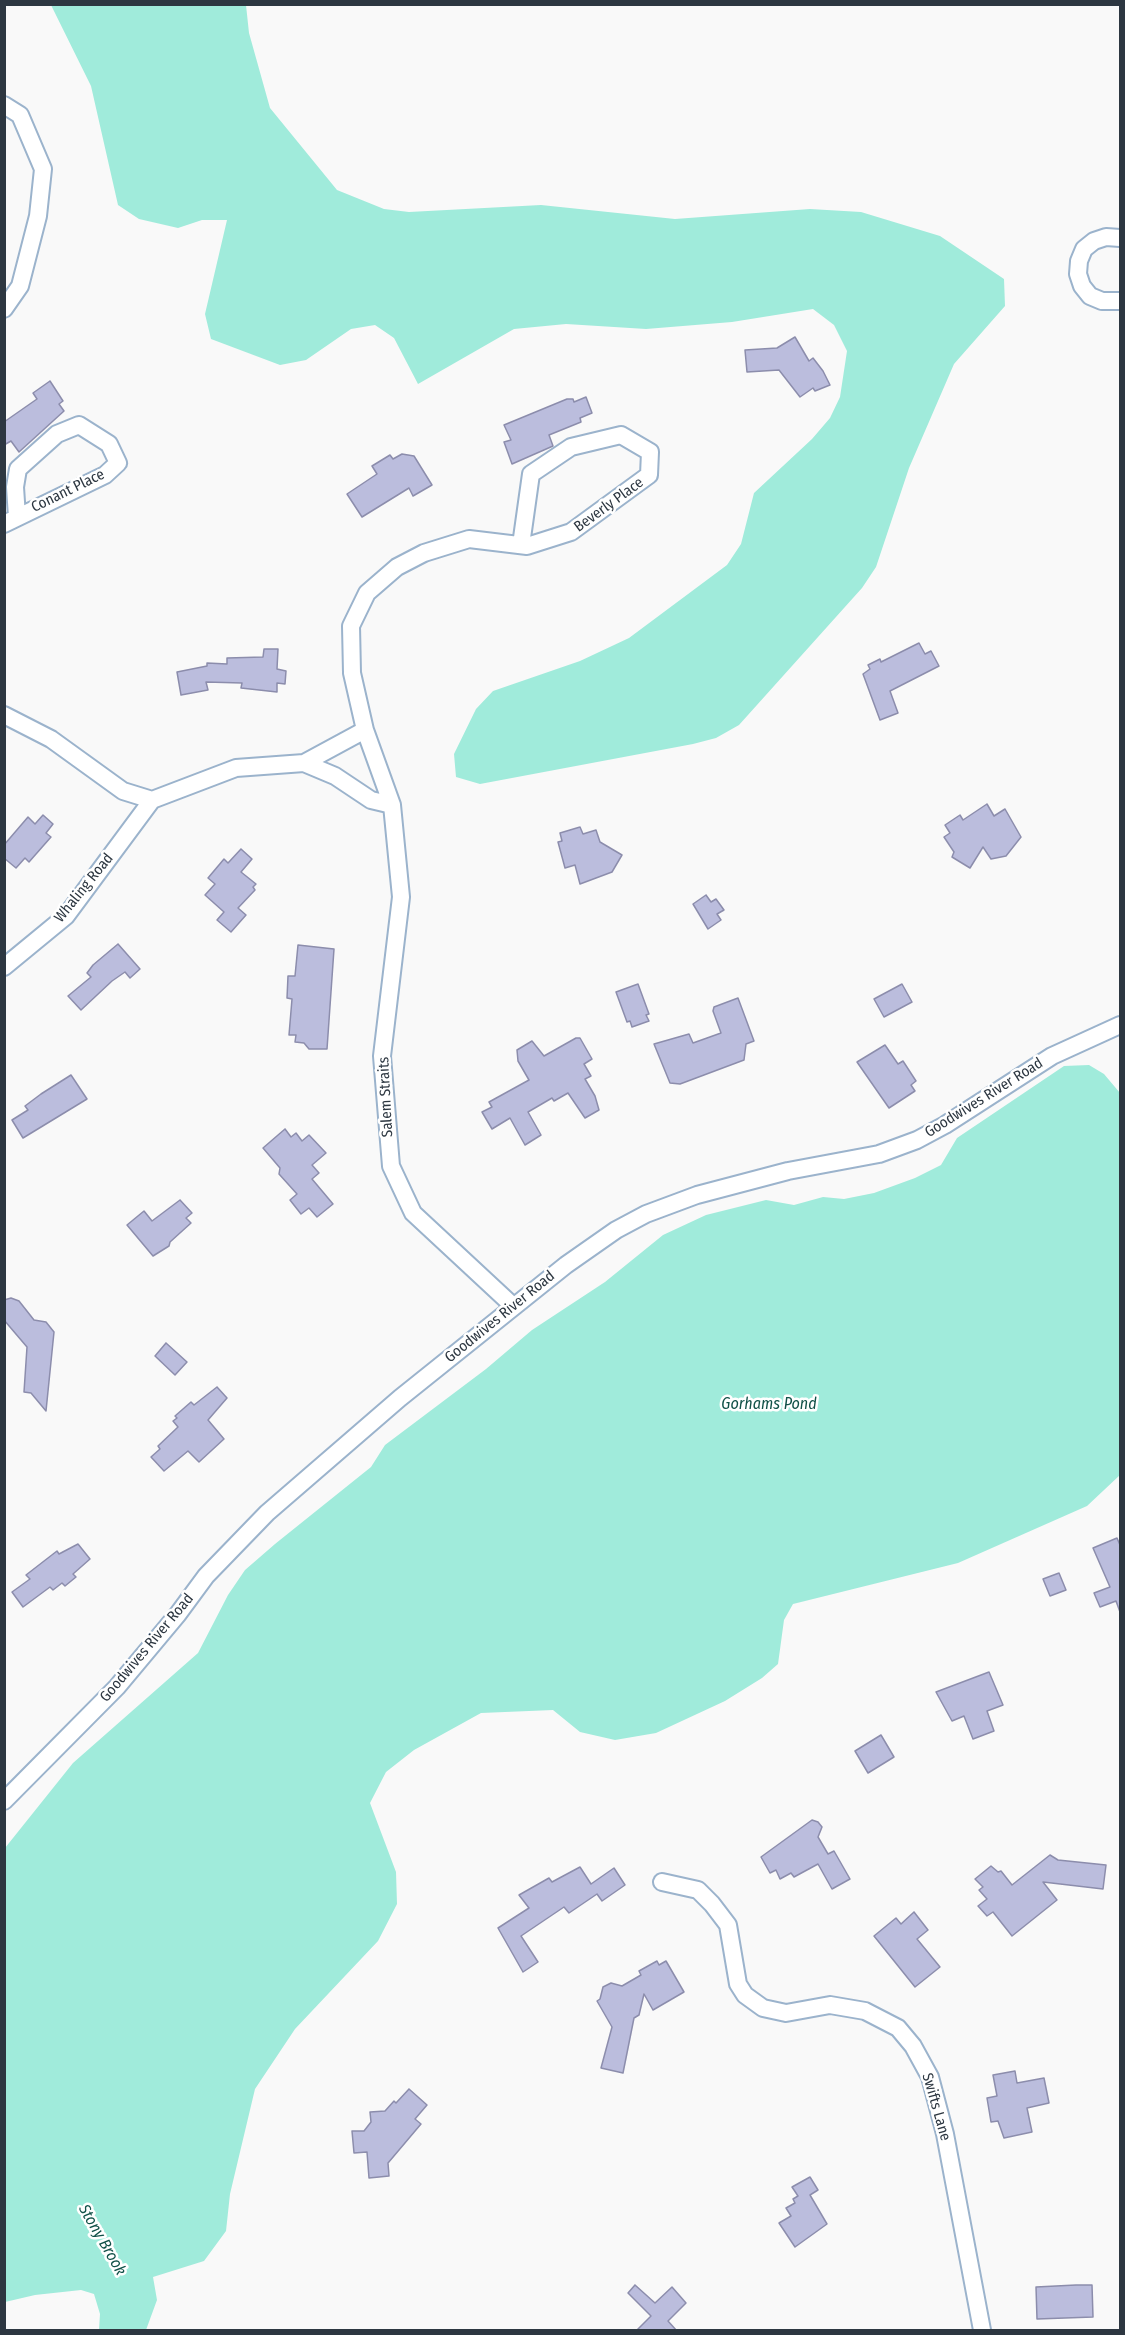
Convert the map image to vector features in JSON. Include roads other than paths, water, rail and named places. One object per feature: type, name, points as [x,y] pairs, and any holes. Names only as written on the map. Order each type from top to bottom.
[{"type":"street","points":[[4,105],[20,115],[43,169],[38,216],[20,286],[4,309]]},
{"type":"street","points":[[1120,238],[1106,237],[1094,241],[1084,249],[1078,261],[1078,274],[1082,286],[1090,296],[1102,301],[1120,301]]},
{"type":"street","name":"Conant Place","points":[[79,425],[109,444],[118,463],[105,475],[11,520],[18,469],[57,434],[79,425]]},
{"type":"street","name":"Beverly Place","points":[[365,730],[352,673],[351,626],[367,593],[397,567],[424,553],[469,539],[527,546],[571,532],[650,475],[651,452],[621,435],[571,447],[531,474],[521,545]]},
{"type":"street","points":[[4,715],[51,739],[123,791],[152,800],[236,768],[304,762],[365,730]]},
{"type":"street","name":"Salem Straits","points":[[365,730],[392,805],[401,897],[382,1056],[391,1166],[413,1213],[512,1305]]},
{"type":"street","points":[[304,762],[334,776],[371,800],[392,805]]},
{"type":"street","name":"Whaling Road","points":[[4,967],[66,916],[152,800]]},
{"type":"street","name":"Goodwives River Road","points":[[4,1801],[117,1687],[178,1614],[206,1576],[267,1513],[349,1440],[512,1305],[616,1230],[646,1214],[696,1195],[788,1172],[879,1154],[916,1140],[945,1125],[1052,1056],[1120,1026]]},
{"type":"street","name":"Swifts Lane","points":[[662,1882],[698,1890],[712,1904],[728,1925],[738,1984],[745,1995],[763,2008],[786,2013],[830,2005],[865,2011],[898,2028],[913,2046],[930,2077],[945,2134],[982,2331]]},
{"type":"water","points":[[51,5],[246,5],[249,33],[270,108],[337,190],[384,209],[409,212],[541,205],[675,219],[810,209],[861,212],[940,236],[1004,279],[1005,306],[954,364],[909,468],[876,567],[862,588],[739,725],[716,738],[693,744],[480,784],[456,777],[454,754],[476,709],[493,691],[580,661],[629,638],[727,565],[741,544],[754,493],[812,439],[830,418],[840,397],[847,351],[834,325],[813,309],[732,322],[646,329],[566,324],[514,329],[418,384],[394,338],[375,325],[351,329],[306,360],[280,365],[211,339],[205,314],[227,220],[202,220],[178,228],[139,219],[118,205],[91,86]]},
{"type":"water","name":"Gorhams Pond","points":[[1089,1065],[1104,1074],[1120,1093],[1120,1475],[1087,1506],[958,1563],[793,1604],[784,1620],[778,1664],[762,1678],[725,1701],[656,1733],[615,1740],[580,1732],[553,1710],[481,1713],[414,1750],[386,1772],[370,1803],[396,1872],[397,1904],[378,1941],[295,2029],[255,2089],[230,2194],[226,2231],[204,2261],[153,2277],[157,2300],[146,2330],[99,2330],[100,2314],[94,2294],[81,2290],[35,2295],[5,2302],[5,1848],[73,1763],[198,1653],[228,1595],[245,1570],[371,1467],[385,1445],[486,1369],[532,1330],[605,1282],[663,1235],[706,1215],[766,1200],[794,1205],[823,1197],[844,1199],[874,1193],[915,1178],[941,1165],[957,1138],[1064,1066]]},
{"type":"water label","name":"Stony Brook","points":[[102,2240]]}]
